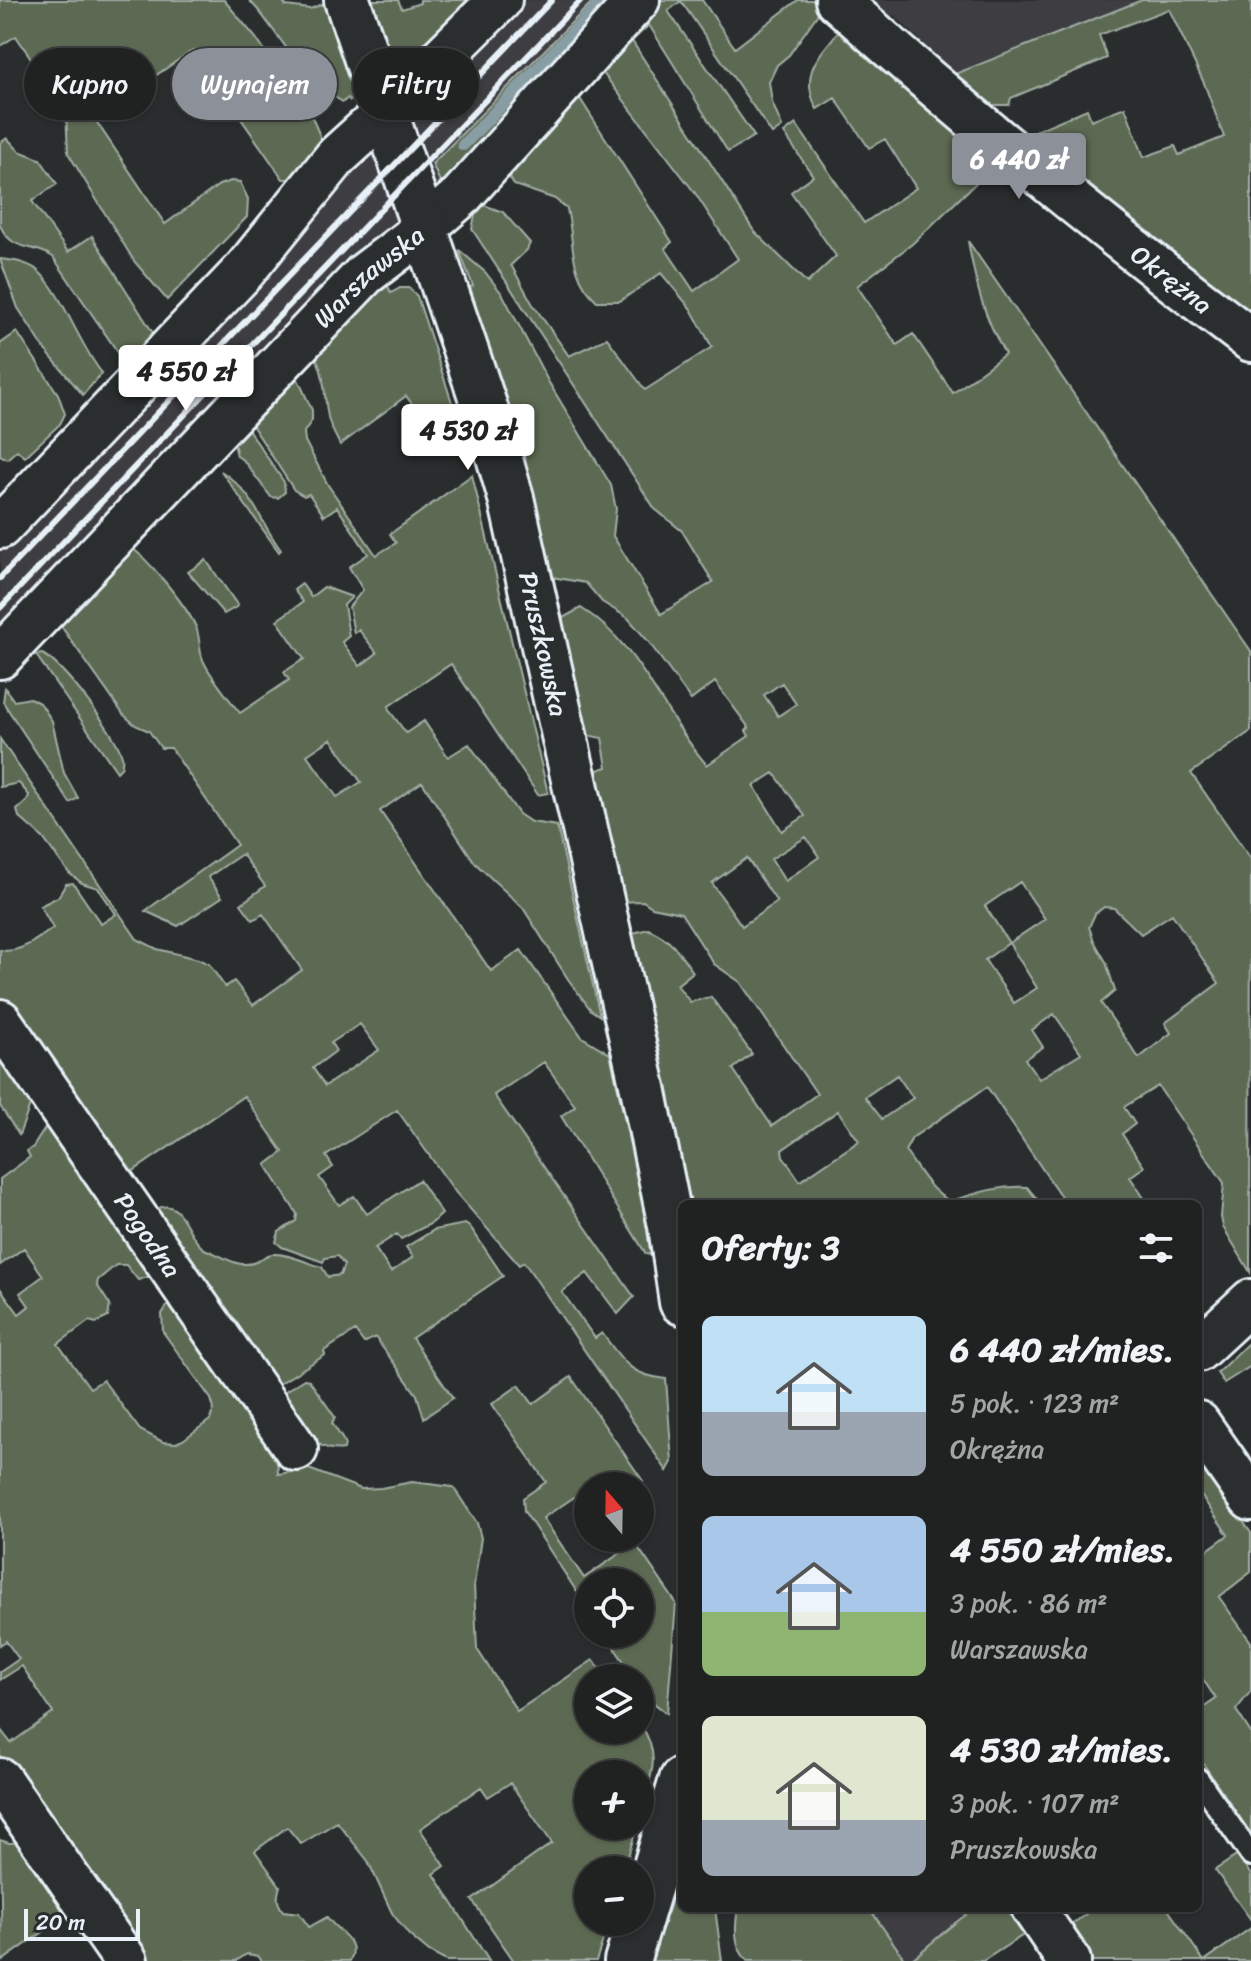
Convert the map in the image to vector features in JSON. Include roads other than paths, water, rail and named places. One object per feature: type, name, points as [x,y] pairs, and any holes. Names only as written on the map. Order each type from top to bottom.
[{"type":"street","name":"Pruszkowska","points":[[347,0],[364,48]]},
{"type":"street","points":[[451,48],[500,0]]},
{"type":"street","name":"Warszawska","points":[[0,657],[365,274],[425,227],[469,187],[638,0]]},
{"type":"street","name":"Okrężna","points":[[837,0],[1012,153],[1251,340]]},
{"type":"street","points":[[0,527],[244,271],[337,156],[377,120]]},
{"type":"street","name":"Pruszkowska","points":[[389,120],[484,405],[526,559],[643,1088],[678,1274]]},
{"type":"street","name":"Pogodna","points":[[0,1021],[296,1449]]},
{"type":"street","points":[[1202,1346],[1251,1301]]},
{"type":"street","points":[[1202,1429],[1251,1499]]},
{"type":"street","points":[[0,1780],[126,1961]]},
{"type":"street","points":[[654,1873],[678,1793]]},
{"type":"street","points":[[1036,1912],[1069,1961]]},
{"type":"street","points":[[627,1961],[635,1936]]},
{"type":"lane","points":[[1202,1785],[1251,1855]]},
{"type":"waterway","points":[[463,145],[604,0]]},
{"type":"railway","points":[[0,578],[552,0]]},
{"type":"railway","points":[[0,608],[581,0]]}]
